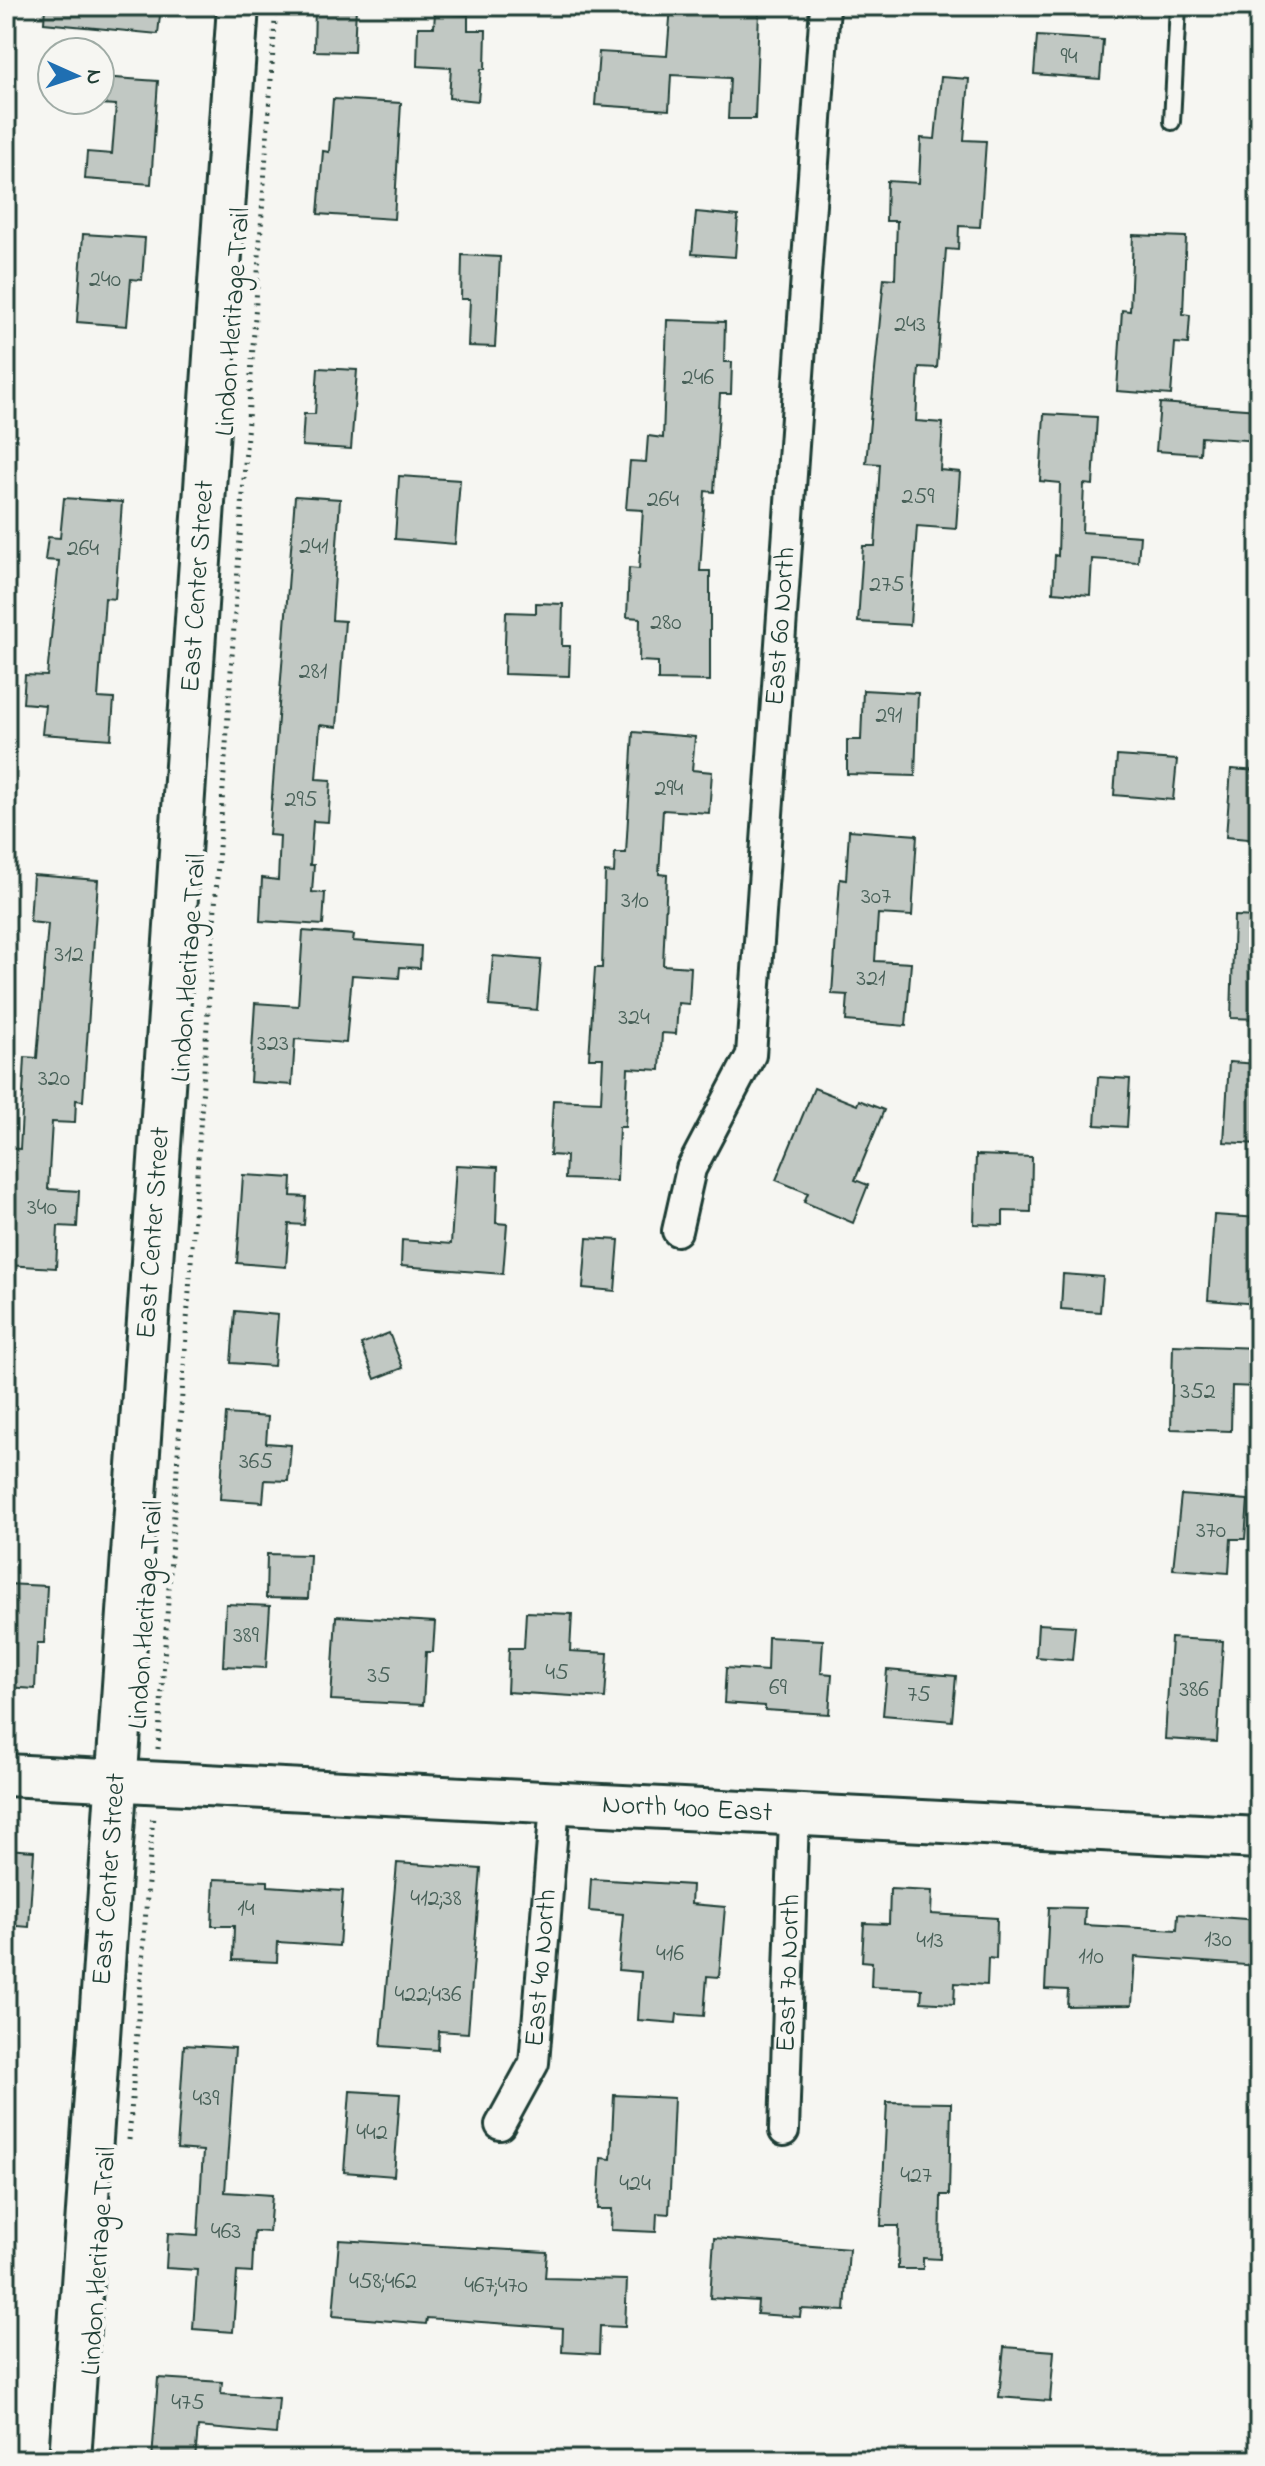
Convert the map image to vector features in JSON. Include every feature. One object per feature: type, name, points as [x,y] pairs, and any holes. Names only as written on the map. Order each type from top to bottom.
[{"type":"street","name":"East Center Street","points":[[70,2460],[238,6]]},
{"type":"street","name":"East 60 North","points":[[677,1231],[691,1169],[751,1055],[825,6]]},
{"type":"street","name":"North 400 East","points":[[6,1775],[1259,1838]]},
{"type":"street","name":"East 40 North","points":[[500,2125],[534,2063],[555,1804]]},
{"type":"street","name":"East 70 North","points":[[784,2131],[794,1816]]},
{"type":"lane","points":[[1172,122],[1178,6]]},
{"type":"path","name":"Lindon Heritage Trail","points":[[129,2148],[276,6]]},
{"type":"building","points":[[45,6],[161,6],[158,34],[44,23]]},
{"type":"building","points":[[315,6],[356,6],[354,52],[314,51]]},
{"type":"building","points":[[671,6],[759,11],[755,119],[728,119],[730,78],[671,75],[669,110],[595,105],[599,52],[667,56]]},
{"type":"building","points":[[435,13],[468,15],[468,30],[486,30],[485,69],[481,69],[478,101],[449,98],[451,68],[417,66],[418,27],[434,27]]},
{"type":"building","points":[[1037,36],[1103,40],[1100,79],[1034,74]]},
{"type":"building","points":[[941,77],[969,79],[964,140],[986,141],[980,227],[959,226],[958,250],[946,249],[937,368],[919,367],[916,421],[943,423],[940,470],[960,472],[956,529],[917,526],[910,625],[858,622],[863,546],[875,546],[880,464],[866,463],[884,278],[895,279],[897,221],[886,221],[887,181],[919,183],[921,138],[935,139]]},
{"type":"building","points":[[116,78],[158,81],[151,184],[85,179],[87,152],[112,154]]},
{"type":"building","points":[[333,99],[401,103],[394,219],[318,214],[323,151],[329,152]]},
{"type":"building","points":[[696,212],[738,216],[735,257],[692,254]]},
{"type":"building","points":[[83,234],[145,238],[142,280],[131,279],[127,326],[77,322]]},
{"type":"building","points":[[1133,235],[1186,237],[1183,314],[1190,315],[1188,344],[1175,343],[1171,395],[1117,391],[1122,310],[1130,311]]},
{"type":"building","points":[[462,255],[500,257],[495,347],[468,346],[470,299],[461,299]]},
{"type":"building","points":[[667,320],[725,322],[724,362],[732,362],[731,394],[720,394],[714,492],[705,491],[700,571],[710,571],[710,681],[658,680],[658,662],[639,661],[640,618],[627,617],[629,568],[639,569],[643,510],[626,509],[630,461],[646,462],[648,436],[663,438]]},
{"type":"building","points":[[318,368],[357,370],[351,449],[302,446],[304,414],[315,414]]},
{"type":"building","points":[[1160,403],[1259,410],[1259,441],[1201,437],[1200,454],[1156,451]]},
{"type":"building","points":[[1044,414],[1097,417],[1093,485],[1084,484],[1082,532],[1140,536],[1138,562],[1092,559],[1090,595],[1053,592],[1055,555],[1058,556],[1060,483],[1040,481]]},
{"type":"building","points":[[399,476],[460,480],[455,544],[395,539]]},
{"type":"building","points":[[295,496],[340,499],[332,620],[345,621],[337,727],[320,725],[316,779],[331,780],[328,822],[313,821],[310,865],[314,865],[312,892],[325,893],[323,925],[260,921],[262,878],[278,880],[280,836],[269,835]]},
{"type":"building","points":[[64,498],[122,502],[115,599],[105,598],[98,698],[114,699],[111,739],[42,734],[45,705],[23,703],[25,675],[47,676],[59,561],[45,560],[48,537],[60,538]]},
{"type":"building","points":[[536,603],[563,604],[562,646],[570,646],[569,676],[504,674],[506,612],[536,613]]},
{"type":"building","points":[[863,690],[918,693],[915,776],[847,774],[847,740],[861,740]]},
{"type":"building","points":[[633,732],[695,737],[692,770],[712,772],[709,813],[663,810],[659,874],[667,875],[663,965],[691,967],[689,1004],[678,1003],[676,1034],[662,1033],[660,1070],[628,1068],[625,1127],[619,1127],[617,1181],[565,1179],[566,1156],[550,1155],[553,1100],[601,1102],[603,1058],[589,1058],[595,968],[602,968],[605,872],[614,873],[615,853],[626,853]]},
{"type":"building","points":[[1117,756],[1177,760],[1173,800],[1114,795]]},
{"type":"building","points":[[1231,769],[1259,771],[1259,840],[1226,837]]},
{"type":"building","points":[[849,830],[917,835],[912,916],[878,914],[875,961],[911,963],[906,1026],[846,1021],[848,995],[832,994],[840,879],[846,880]]},
{"type":"building","points":[[33,875],[98,880],[83,1101],[76,1100],[75,1123],[52,1122],[48,1189],[79,1191],[77,1227],[58,1226],[56,1268],[6,1265],[6,1148],[20,1149],[25,1057],[37,1058],[48,924],[30,922]]},
{"type":"building","points":[[1234,916],[1259,917],[1259,1019],[1231,1018]]},
{"type":"building","points":[[303,931],[354,935],[353,941],[421,946],[420,968],[400,967],[399,978],[352,975],[346,1043],[295,1039],[292,1085],[250,1082],[255,1003],[298,1006]]},
{"type":"building","points":[[493,956],[541,960],[537,1010],[489,1006]]},
{"type":"building","points":[[1229,1062],[1259,1064],[1259,1144],[1224,1142]]},
{"type":"building","points":[[1098,1077],[1130,1079],[1127,1127],[1095,1125]]},
{"type":"building","points":[[814,1088],[857,1105],[859,1100],[884,1110],[855,1180],[868,1185],[853,1223],[804,1202],[808,1193],[776,1180]]},
{"type":"building","points":[[976,1155],[1032,1157],[1031,1212],[1003,1211],[1003,1225],[974,1224]]},
{"type":"building","points":[[456,1165],[498,1167],[496,1223],[507,1224],[503,1274],[401,1266],[402,1240],[451,1244]]},
{"type":"building","points":[[243,1175],[292,1178],[291,1196],[306,1197],[304,1225],[289,1224],[286,1267],[237,1263]]},
{"type":"building","points":[[1214,1215],[1259,1218],[1258,1304],[1208,1300]]},
{"type":"building","points":[[587,1238],[619,1240],[615,1291],[583,1288]]},
{"type":"building","points":[[1063,1274],[1103,1277],[1100,1312],[1061,1309]]},
{"type":"building","points":[[235,1311],[278,1315],[274,1366],[231,1363]]},
{"type":"building","points":[[389,1333],[403,1368],[375,1379],[361,1344]]},
{"type":"building","points":[[1173,1345],[1258,1348],[1256,1387],[1232,1386],[1231,1431],[1171,1429]]},
{"type":"building","points":[[226,1414],[268,1417],[266,1443],[291,1445],[288,1481],[265,1480],[263,1502],[220,1499]]},
{"type":"building","points":[[1181,1495],[1248,1500],[1245,1539],[1231,1539],[1229,1573],[1173,1569]]},
{"type":"building","points":[[267,1554],[310,1555],[308,1599],[266,1598]]},
{"type":"building","points":[[6,1584],[47,1586],[44,1643],[37,1643],[35,1689],[6,1687]]},
{"type":"building","points":[[226,1604],[270,1606],[266,1668],[223,1666]]},
{"type":"building","points":[[526,1612],[572,1614],[570,1651],[608,1653],[605,1698],[507,1692],[509,1648],[524,1648]]},
{"type":"building","points":[[336,1616],[435,1622],[433,1652],[426,1652],[423,1705],[331,1700]]},
{"type":"building","points":[[1038,1624],[1075,1626],[1072,1660],[1036,1657]]},
{"type":"building","points":[[768,1637],[823,1640],[821,1673],[832,1674],[829,1714],[765,1710],[765,1706],[724,1703],[726,1668],[767,1671]]},
{"type":"building","points":[[1171,1638],[1223,1641],[1217,1742],[1165,1739]]},
{"type":"building","points":[[887,1670],[956,1676],[952,1721],[883,1715]]},
{"type":"building","points":[[6,1849],[34,1851],[29,1927],[6,1925]]},
{"type":"building","points":[[397,1863],[481,1869],[468,2033],[439,2031],[438,2050],[381,2046]]},
{"type":"building","points":[[214,1879],[268,1881],[268,1886],[343,1891],[339,1946],[278,1942],[277,1962],[233,1960],[234,1926],[212,1926]]},
{"type":"building","points":[[591,1879],[692,1885],[691,1904],[725,1907],[719,1977],[707,1976],[704,2016],[677,2014],[676,2023],[638,2020],[641,1972],[618,1970],[623,1914],[589,1911]]},
{"type":"building","points":[[890,1889],[932,1891],[931,1914],[997,1918],[996,1959],[988,1958],[987,1985],[955,1983],[954,2004],[921,2002],[922,1989],[871,1987],[872,1962],[862,1961],[864,1923],[889,1924]]},
{"type":"building","points":[[1049,1907],[1085,1908],[1084,1925],[1177,1930],[1178,1914],[1259,1920],[1259,1966],[1135,1957],[1132,2005],[1067,2006],[1068,1990],[1045,1989]]},
{"type":"building","points":[[184,2045],[235,2048],[225,2192],[272,2195],[269,2232],[254,2231],[252,2273],[237,2272],[233,2332],[193,2329],[197,2270],[166,2268],[168,2233],[198,2235],[203,2151],[177,2149]]},
{"type":"building","points":[[350,2091],[400,2094],[394,2176],[344,2172]]},
{"type":"building","points":[[614,2095],[674,2098],[669,2214],[657,2213],[656,2232],[611,2230],[612,2209],[598,2209],[601,2158],[611,2159]]},
{"type":"building","points":[[887,2102],[951,2103],[949,2195],[941,2195],[940,2259],[923,2258],[923,2269],[898,2269],[899,2226],[881,2226]]},
{"type":"building","points":[[714,2238],[849,2249],[845,2311],[801,2309],[800,2317],[757,2314],[758,2301],[710,2298]]},
{"type":"building","points":[[339,2240],[547,2252],[545,2278],[627,2280],[625,2327],[600,2326],[599,2354],[562,2352],[563,2328],[427,2318],[426,2324],[333,2316]]},
{"type":"building","points":[[1004,2347],[1054,2351],[1050,2401],[999,2397]]},
{"type":"building","points":[[158,2378],[222,2382],[221,2394],[279,2398],[276,2434],[198,2427],[195,2460],[152,2460]]}]
